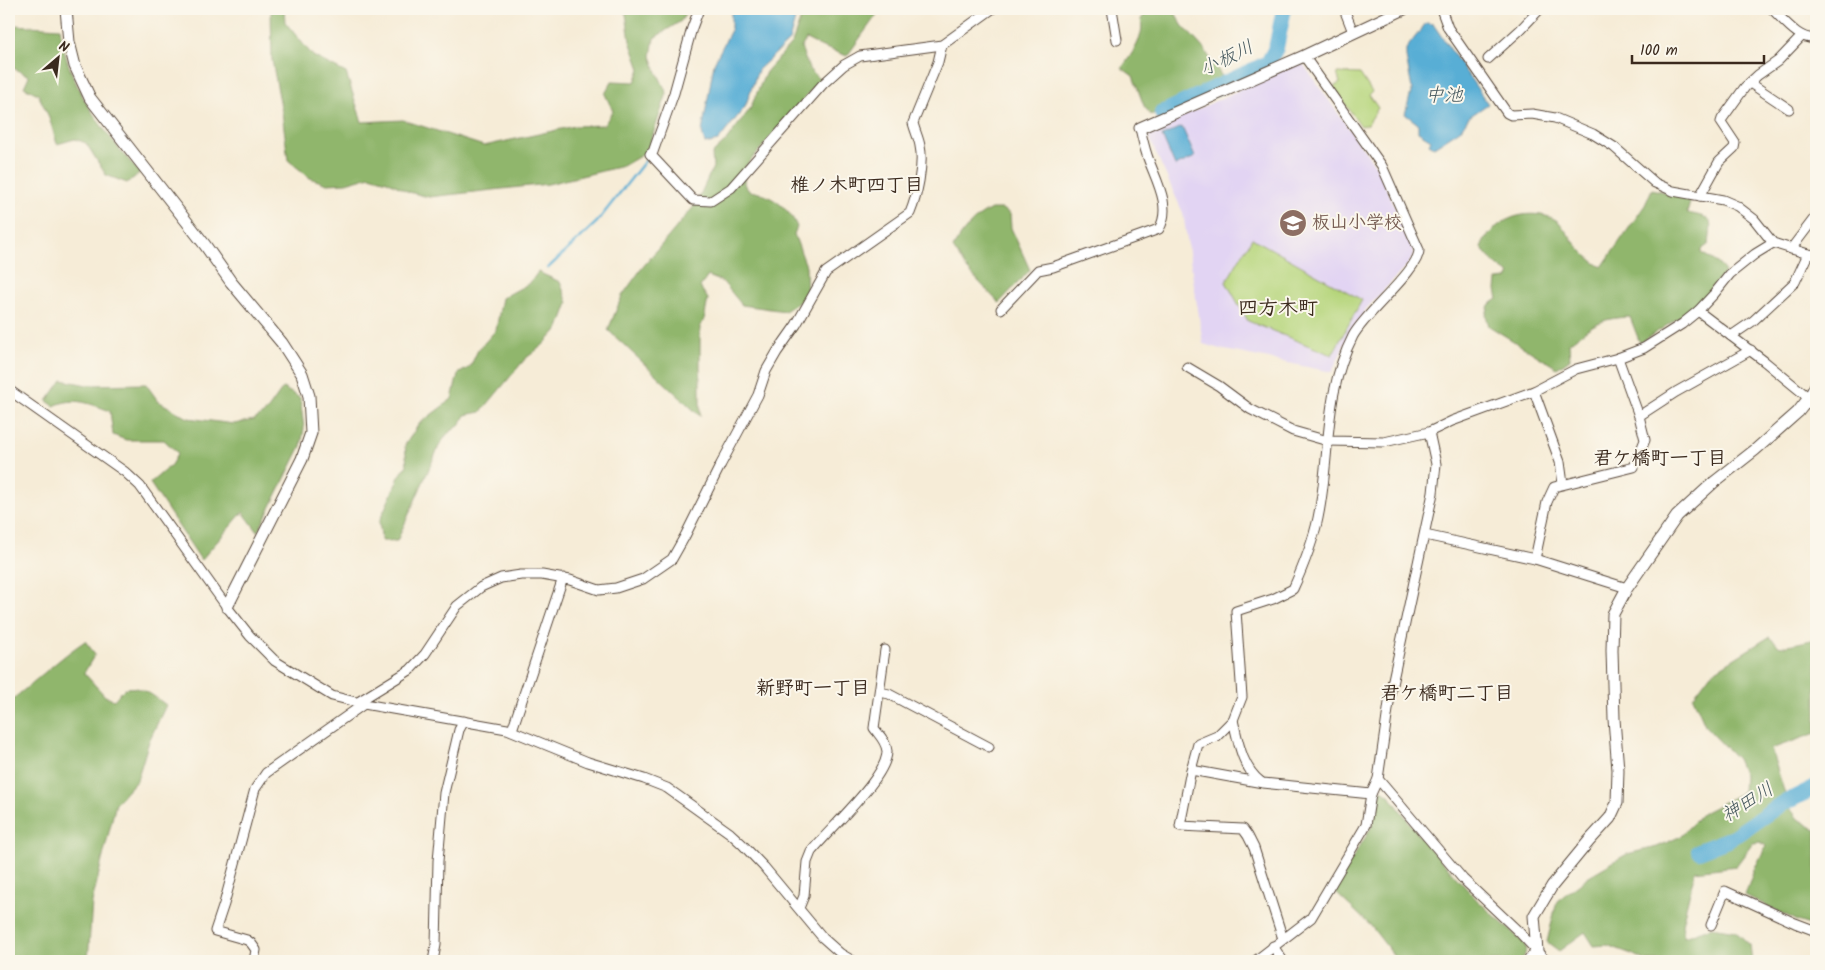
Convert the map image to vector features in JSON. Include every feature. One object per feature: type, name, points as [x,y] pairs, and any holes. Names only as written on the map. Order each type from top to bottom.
[{"type":"street","points":[[66,9],[69,42],[75,66],[90,98],[205,245],[231,282],[282,343],[302,374],[309,396],[311,433],[302,459],[226,607]]},
{"type":"street","points":[[699,9],[674,93],[650,154],[693,200],[711,201],[731,188],[823,84],[844,66],[860,56],[942,45],[992,9]]},
{"type":"street","points":[[1112,9],[1117,40]]},
{"type":"street","points":[[1344,9],[1353,32]]},
{"type":"street","points":[[1001,309],[1038,270],[1159,229],[1164,221],[1160,188],[1147,155],[1140,128],[1304,56],[1404,9]]},
{"type":"street","points":[[1441,9],[1448,28],[1507,113],[1511,115],[1532,114],[1555,118],[1593,134],[1614,146],[1655,183],[1673,191],[1723,200],[1737,206],[1754,219],[1773,243],[1812,255],[1795,282],[1753,321],[1732,336]]},
{"type":"street","points":[[1488,59],[1540,9]]},
{"type":"street","points":[[1772,9],[1802,36],[1809,39],[1816,38]]},
{"type":"street","points":[[1700,196],[1719,162],[1734,148],[1735,143],[1721,122],[1722,119],[1750,83],[1778,61],[1802,36]]},
{"type":"street","points":[[254,961],[256,950],[251,943],[215,931],[255,789],[266,773],[361,703],[410,670],[425,654],[457,606],[481,587],[501,578],[521,574],[563,578],[599,590],[616,588],[643,579],[672,559],[720,464],[758,395],[766,371],[796,325],[826,272],[910,213],[914,203],[921,160],[920,146],[913,123],[938,62],[942,45]]},
{"type":"street","points":[[1283,939],[1254,848],[1243,829],[1180,826],[1191,770],[1198,744],[1217,736],[1233,720],[1242,697],[1236,611],[1272,599],[1293,589],[1301,573],[1318,519],[1329,418],[1336,378],[1354,336],[1372,311],[1412,268],[1419,256],[1420,250],[1382,166],[1304,56]]},
{"type":"street","points":[[1750,83],[1789,109]]},
{"type":"street","points":[[1791,249],[1816,216]]},
{"type":"street","points":[[1187,367],[1219,386],[1250,410],[1293,431],[1328,441],[1384,442],[1429,432],[1452,421],[1534,391],[1576,369],[1618,358],[1644,348],[1682,324],[1698,311],[1730,274],[1773,243]]},
{"type":"street","points":[[1698,311],[1751,350],[1809,398]]},
{"type":"street","points":[[1639,416],[1676,392],[1751,350]]},
{"type":"street","points":[[1534,559],[1547,502],[1554,486],[1634,466],[1645,440],[1639,416],[1618,358]]},
{"type":"street","points":[[1529,961],[1537,951],[1534,916],[1552,886],[1610,818],[1617,803],[1618,770],[1614,719],[1613,614],[1627,588],[1677,516],[1713,483],[1755,450],[1798,412],[1816,385]]},
{"type":"street","points":[[9,390],[125,472],[140,486],[226,607],[250,636],[275,660],[332,696],[512,730],[588,762],[644,778],[667,788],[736,839],[764,867],[823,938],[841,954],[853,961]]},
{"type":"street","points":[[1534,391],[1560,462],[1563,484]]},
{"type":"street","points":[[1255,961],[1311,918],[1366,825],[1371,794],[1378,779],[1391,689],[1425,535],[1435,478],[1436,464],[1429,432]]},
{"type":"street","points":[[1425,535],[1534,559],[1627,588]]},
{"type":"street","points":[[512,730],[563,578]]},
{"type":"street","points":[[799,908],[804,896],[807,862],[811,852],[861,796],[884,763],[887,749],[882,737],[874,728],[885,650]]},
{"type":"street","points":[[880,692],[897,698],[989,747]]},
{"type":"street","points":[[1233,720],[1240,749],[1252,775],[1263,783]]},
{"type":"street","points":[[433,961],[436,945],[438,861],[444,793],[458,730],[464,721]]},
{"type":"street","points":[[1191,770],[1263,783],[1371,794]]},
{"type":"street","points":[[1378,779],[1463,879],[1519,932],[1546,961]]},
{"type":"street","points":[[1711,925],[1725,891],[1795,923],[1816,930]]},
{"type":"street","points":[[1273,946],[1283,961]]},
{"type":"shaded area","name":"板山小学校","points":[[1301,61],[1377,168],[1413,247],[1413,256],[1409,263],[1366,309],[1347,339],[1332,372],[1203,344],[1183,213],[1147,133]]},
{"type":"green space","points":[[271,9],[284,9],[285,22],[313,56],[346,73],[362,122],[403,120],[484,146],[575,126],[604,125],[613,111],[605,94],[612,81],[635,82],[640,69],[630,41],[626,14],[621,9],[688,9],[681,21],[654,38],[651,56],[667,93],[647,152],[623,166],[548,184],[429,197],[409,192],[387,181],[370,176],[346,183],[327,184],[310,178],[288,160],[282,112],[272,60]]},
{"type":"green space","points":[[804,9],[881,9],[847,56],[806,39],[801,48],[809,69],[820,80],[745,167],[744,184],[749,191],[771,198],[784,208],[794,220],[797,227],[794,234],[806,266],[807,297],[785,311],[742,305],[723,282],[708,276],[700,287],[708,299],[704,320],[700,326],[700,416],[608,330],[622,296],[642,268],[696,204],[713,167],[712,154],[726,141],[750,109],[766,72],[792,43]]},
{"type":"green space","points":[[1150,9],[1173,9],[1182,25],[1204,49],[1225,81],[1151,115],[1144,106],[1133,76],[1122,68],[1139,39],[1142,26],[1141,19]]},
{"type":"green space","points":[[14,25],[60,28],[70,69],[78,88],[100,124],[140,173],[127,183],[106,175],[86,143],[75,139],[57,144],[49,117],[38,94],[24,87],[29,76],[9,66],[9,45],[13,42]]},
{"type":"green space","points":[[1337,73],[1360,74],[1372,92],[1369,95],[1378,108],[1368,124],[1361,126],[1333,87],[1340,83]]},
{"type":"green space","points":[[1652,189],[1691,199],[1687,213],[1702,216],[1709,221],[1711,229],[1709,244],[1701,250],[1701,253],[1718,263],[1725,272],[1695,307],[1640,343],[1630,317],[1603,321],[1584,331],[1569,343],[1570,359],[1557,368],[1489,326],[1486,315],[1489,305],[1498,299],[1496,290],[1497,280],[1507,279],[1510,274],[1494,262],[1481,247],[1491,232],[1498,226],[1513,217],[1522,215],[1531,214],[1553,218],[1559,222],[1583,252],[1602,267],[1645,205]]},
{"type":"green space","points":[[991,209],[1002,209],[1010,214],[1011,228],[1030,270],[999,303],[967,269],[953,248],[969,226],[979,216]]},
{"type":"green space","points":[[1252,238],[1362,300],[1332,355],[1248,321],[1226,282]]},
{"type":"green space","points":[[538,272],[560,282],[568,303],[559,328],[543,345],[525,359],[481,412],[465,415],[460,425],[447,434],[439,446],[397,541],[382,541],[379,522],[399,477],[407,465],[405,445],[419,424],[452,399],[458,374],[470,367],[478,350],[496,330],[502,298],[530,283]]},
{"type":"green space","points":[[62,380],[87,385],[146,384],[158,401],[188,418],[234,424],[254,420],[266,412],[283,388],[300,398],[304,428],[301,446],[258,532],[243,512],[201,560],[150,483],[171,465],[178,453],[164,440],[126,440],[113,435],[110,411],[75,401],[54,406],[47,401]]},
{"type":"green space","points":[[1769,637],[1780,647],[1816,639],[1816,733],[1771,749],[1789,807],[1798,819],[1816,830],[1816,927],[1800,922],[1745,895],[1754,870],[1766,846],[1761,842],[1753,843],[1736,866],[1695,871],[1682,924],[1684,937],[1712,927],[1735,931],[1750,945],[1752,961],[1646,961],[1607,945],[1594,946],[1585,932],[1559,951],[1547,942],[1557,901],[1589,876],[1627,854],[1657,847],[1679,837],[1703,813],[1743,792],[1744,775],[1737,759],[1706,727],[1693,697],[1711,673]]},
{"type":"green space","points":[[85,641],[95,654],[84,673],[105,696],[114,700],[125,689],[136,688],[147,692],[166,705],[149,741],[137,780],[116,803],[92,902],[88,961],[9,961],[9,702],[65,655]]},
{"type":"green space","points":[[1382,790],[1389,795],[1424,842],[1478,901],[1524,943],[1525,953],[1520,961],[1398,961],[1371,926],[1333,890],[1373,823],[1375,793]]},
{"type":"water","points":[[731,9],[798,9],[789,41],[758,70],[745,107],[718,141],[705,144],[702,132],[714,63],[731,30]]},
{"type":"water","name":"中池","points":[[1426,23],[1433,24],[1488,104],[1469,117],[1460,130],[1434,147],[1429,144],[1431,140],[1418,132],[1418,124],[1405,114],[1412,89],[1406,49]]},
{"type":"water","points":[[1182,127],[1195,157],[1175,166],[1162,136]]},
{"type":"waterway","name":"小板川","points":[[1162,113],[1268,63],[1276,48],[1284,9]]},
{"type":"waterway","points":[[548,268],[597,222],[645,161]]},
{"type":"waterway","name":"神田川","points":[[1699,851],[1730,839],[1778,806],[1816,787]]},
{"type":"place","name":"板山小学校","points":[[1293,223]]},
{"type":"district","name":"椎ノ木町四丁目","points":[[857,186]]},
{"type":"district","name":"四方木町","points":[[1278,309]]},
{"type":"district","name":"君ケ橋町一丁目","points":[[1660,459]]},
{"type":"district","name":"新野町一丁目","points":[[813,689]]},
{"type":"district","name":"君ケ橋町二丁目","points":[[1447,694]]}]
